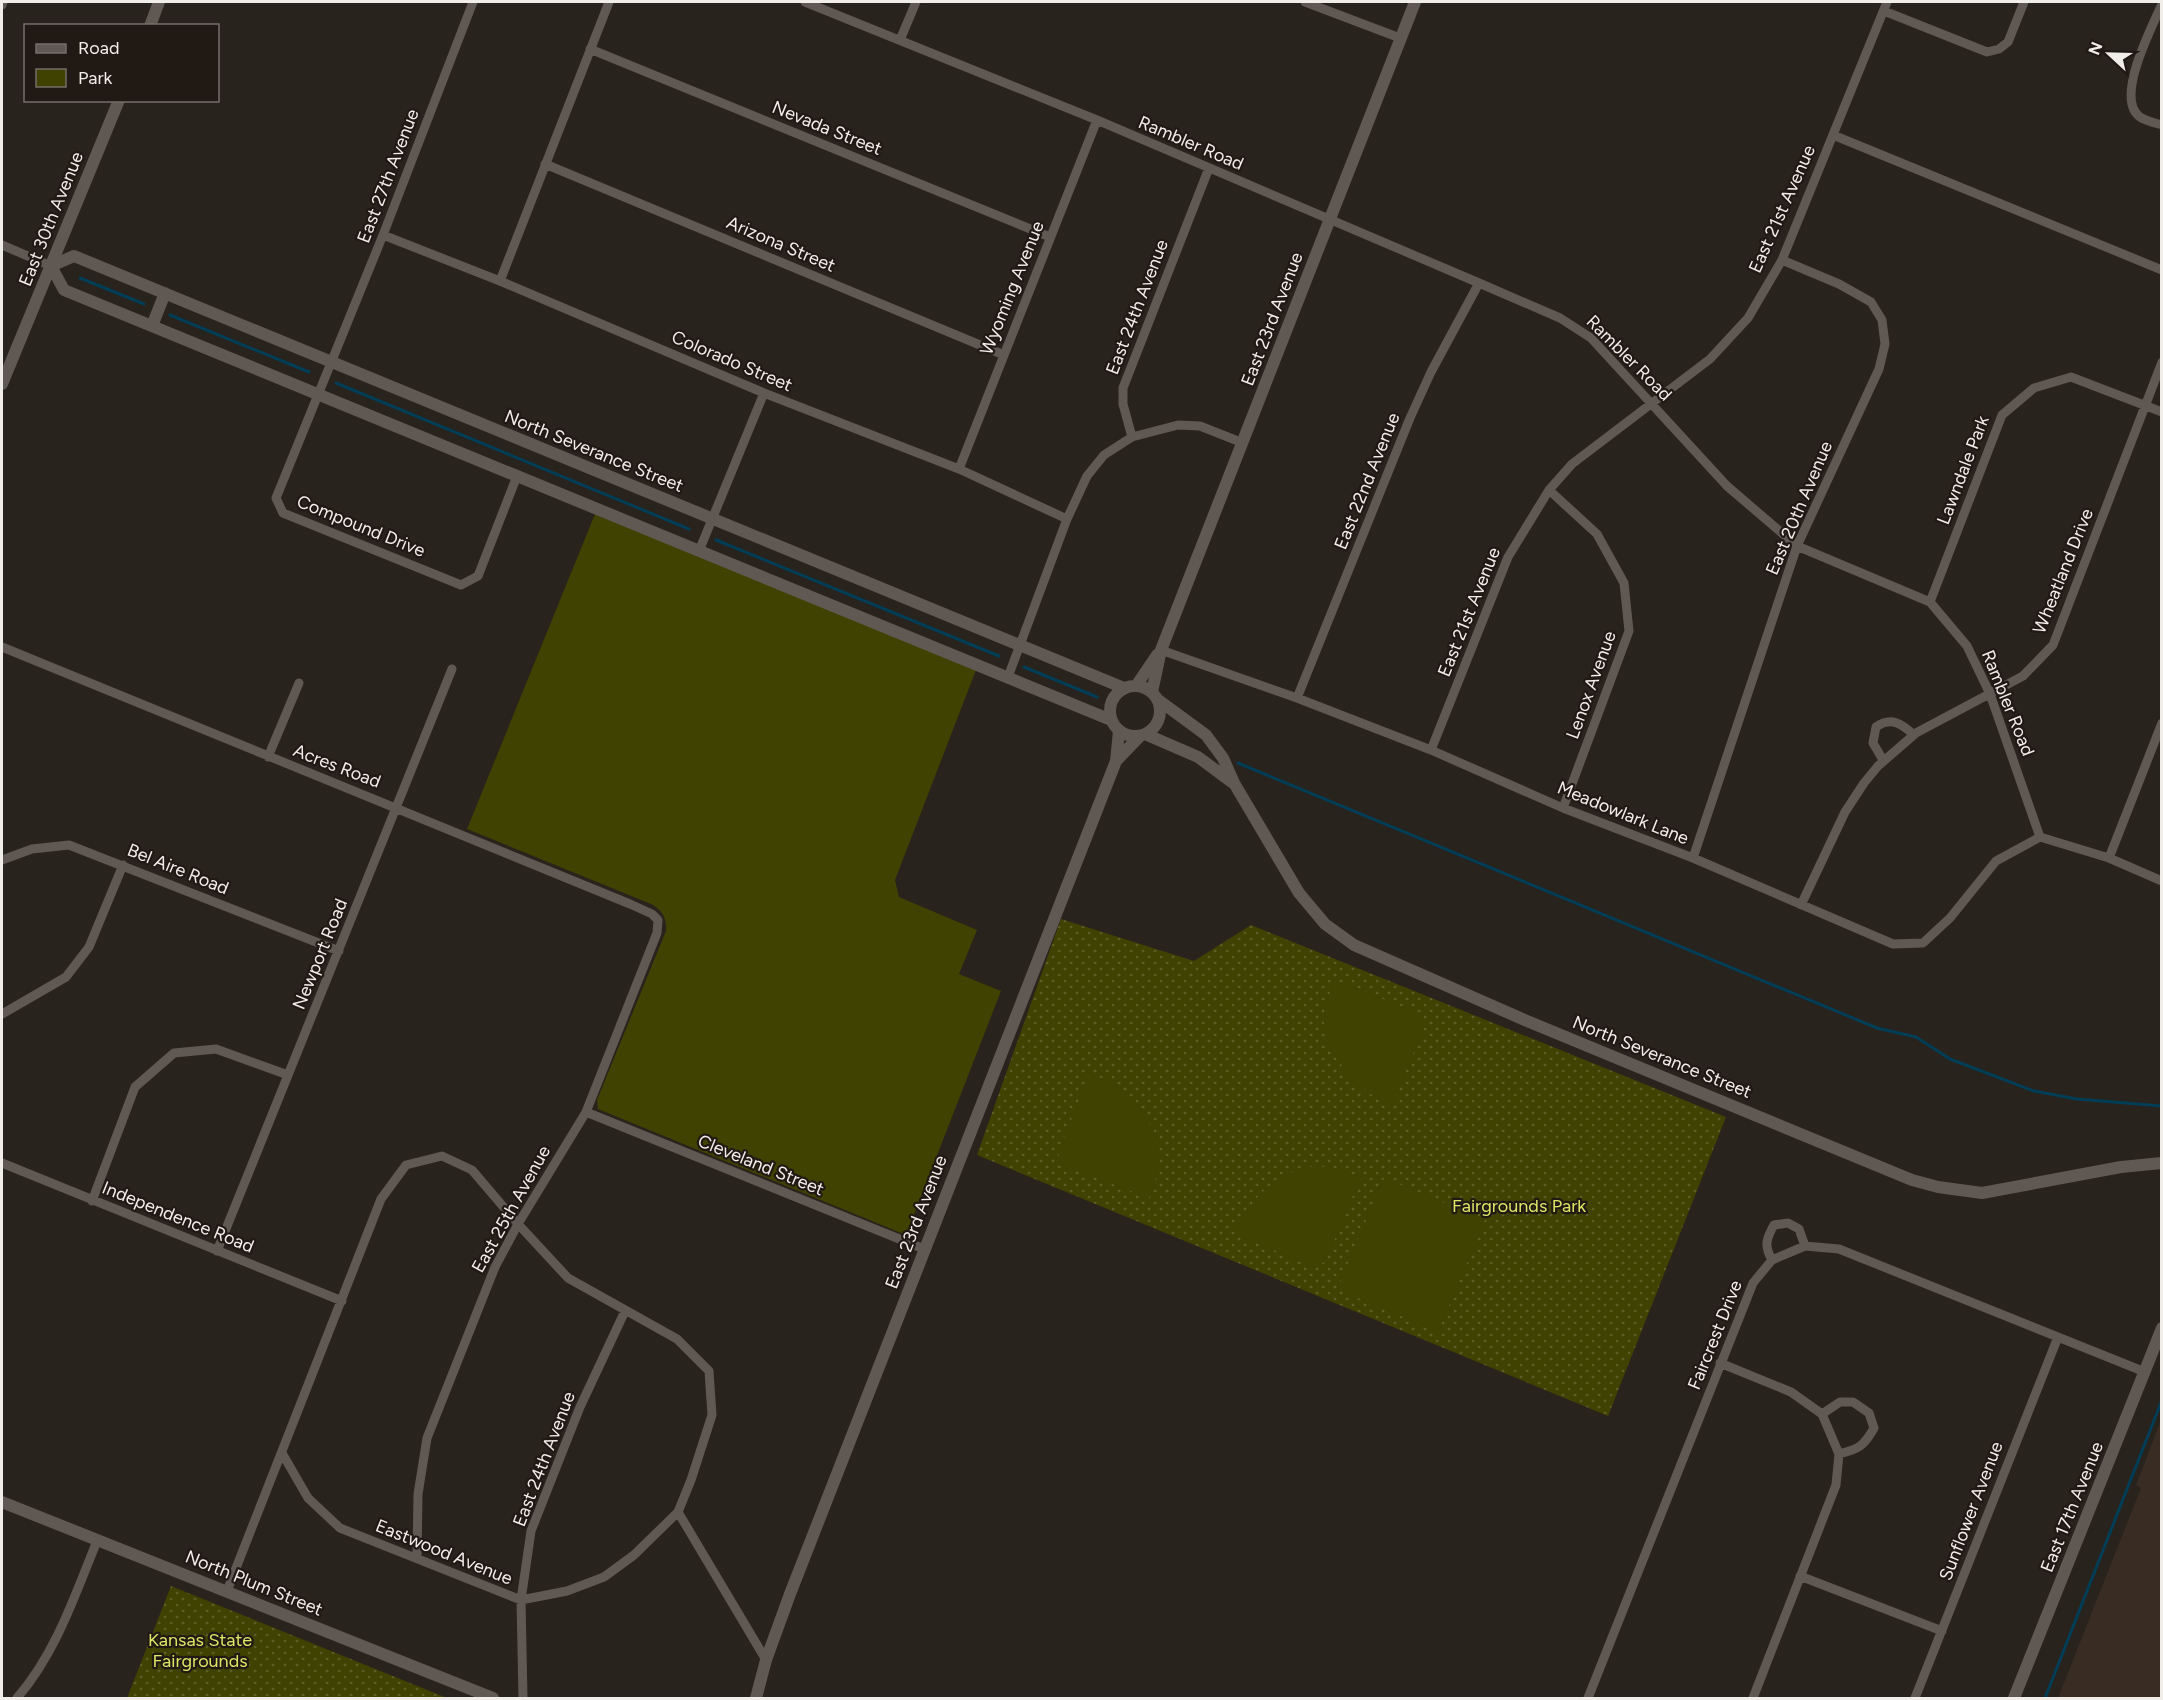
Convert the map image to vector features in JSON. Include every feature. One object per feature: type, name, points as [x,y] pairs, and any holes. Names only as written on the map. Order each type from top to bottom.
[{"type":"street","points":[[151,24],[159,2]]},
{"type":"street","name":"East 27th Avenue","points":[[331,362],[473,2]]},
{"type":"street","points":[[500,281],[609,2]]},
{"type":"street","name":"Rambler Road","points":[[805,2],[1097,120],[1575,326],[1591,338],[1727,486],[1797,546],[1930,602],[1967,646],[1990,694],[2040,837]]},
{"type":"street","points":[[900,40],[916,2]]},
{"type":"street","points":[[1305,2],[1400,38]]},
{"type":"street","name":"East 23rd Avenue","points":[[1154,696],[1161,650],[1415,2]]},
{"type":"street","name":"East 21st Avenue","points":[[1431,750],[1508,557],[1549,490],[1572,464],[1710,359],[1748,318],[1782,261],[1887,2]]},
{"type":"street","points":[[1884,11],[1987,52],[1999,50],[2008,42],[2024,2]]},
{"type":"street","points":[[2162,4],[2131,82],[2130,103],[2138,116],[2162,125]]},
{"type":"street","name":"Nevada Street","points":[[591,50],[1050,237]]},
{"type":"street","name":"East 30th Avenue","points":[[2,384],[118,102]]},
{"type":"street","name":"Wyoming Avenue","points":[[959,469],[1097,120]]},
{"type":"street","points":[[1833,135],[2162,270]]},
{"type":"street","name":"Arizona Street","points":[[545,164],[1004,355]]},
{"type":"street","name":"East 24th Avenue","points":[[1132,437],[1122,404],[1123,388],[1209,168]]},
{"type":"street","name":"Colorado Street","points":[[383,235],[500,281],[764,393],[959,469],[1068,519]]},
{"type":"street","points":[[2,245],[51,266],[64,290],[1111,720]]},
{"type":"street","name":"North Severance Street","points":[[51,266],[74,256],[1020,646],[1130,687]]},
{"type":"street","name":"East 20th Avenue","points":[[1693,858],[1797,546],[1878,369],[1885,344],[1882,320],[1871,302],[1839,284],[1782,261]]},
{"type":"street","name":"East 22nd Avenue","points":[[1297,698],[1414,409],[1431,372],[1479,283]]},
{"type":"street","points":[[152,326],[165,293]]},
{"type":"street","name":"Compound Drive","points":[[331,362],[276,498],[284,513],[461,585],[478,576],[517,476]]},
{"type":"street","name":"Wheatland Drive","points":[[1802,906],[1845,812],[1883,760],[1914,735],[2023,676],[2053,645],[2162,362]]},
{"type":"street","name":"Lawndale Park","points":[[1930,602],[2002,415],[2034,388],[2072,377],[2162,412]]},
{"type":"street","points":[[699,550],[764,393]]},
{"type":"street","points":[[1008,677],[1068,519],[1087,476],[1096,464],[1115,447],[1132,437],[1178,425],[1200,426],[1243,442]]},
{"type":"street","name":"Lenox Avenue","points":[[1549,490],[1597,534],[1624,583],[1629,631],[1563,808]]},
{"type":"street","name":"Acres Road","points":[[2,647],[630,904],[652,914],[658,920]]},
{"type":"street","name":"East 23rd Avenue","points":[[1130,687],[1161,650]]},
{"type":"street","name":"Meadowlark Lane","points":[[1161,650],[1297,698],[1431,750],[1563,808],[1693,858],[1893,944],[1923,943],[1950,918],[1996,861],[2040,837]]},
{"type":"street","name":"Newport Road","points":[[217,1251],[452,669]]},
{"type":"street","points":[[268,757],[299,683]]},
{"type":"street","points":[[1130,687],[1154,696],[1160,712],[1151,730],[1142,735],[1129,736],[1119,731],[1109,713],[1113,698],[1130,687]]},
{"type":"street","name":"North Severance Street","points":[[1154,696],[1206,735],[1223,758],[1234,783],[1299,893],[1325,924],[1354,945],[1527,1021],[1912,1180],[1938,1187],[1982,1193],[2121,1167],[2162,1163]]},
{"type":"street","points":[[1883,760],[1873,743],[1876,727],[1894,721],[1914,735]]},
{"type":"street","points":[[2109,858],[2162,723]]},
{"type":"street","name":"East 23rd Avenue","points":[[756,1698],[766,1660],[790,1594],[1116,761],[1119,731]]},
{"type":"street","name":"East 23rd Avenue","points":[[1116,761],[1142,735]]},
{"type":"street","name":"North Severance Street","points":[[1142,735],[1198,757],[1234,783]]},
{"type":"street","points":[[2040,837],[2109,858],[2162,881]]},
{"type":"street","name":"Bel Aire Road","points":[[2,860],[32,849],[69,845],[339,951]]},
{"type":"street","points":[[2,1014],[66,977],[89,947],[123,865]]},
{"type":"street","name":"East 25th Avenue","points":[[417,1558],[418,1494],[427,1438],[495,1267],[518,1224],[586,1112],[657,933],[658,920]]},
{"type":"street","points":[[92,1201],[135,1087],[174,1053],[216,1049],[288,1075]]},
{"type":"street","name":"Cleveland Street","points":[[586,1112],[924,1249]]},
{"type":"street","name":"Eastwood Avenue","points":[[227,1591],[381,1199],[406,1165],[442,1156],[472,1170],[568,1278],[677,1339],[709,1371],[712,1415],[678,1512],[634,1555],[604,1577],[567,1591],[521,1600],[340,1528],[309,1498],[282,1453]]},
{"type":"street","name":"Independence Road","points":[[2,1164],[342,1301]]},
{"type":"street","points":[[1772,1260],[1766,1250],[1766,1238],[1774,1225],[1788,1223],[1799,1229],[1805,1246]]},
{"type":"street","name":"Faircrest Drive","points":[[1588,1698],[1753,1283],[1772,1260],[1805,1246],[1839,1249],[2145,1372]]},
{"type":"street","name":"East 24th Avenue","points":[[523,1698],[521,1600],[531,1531],[580,1407],[625,1311]]},
{"type":"street","name":"East 17th Avenue","points":[[2014,1698],[2162,1328]]},
{"type":"street","name":"Sunflower Avenue","points":[[1915,1698],[2058,1336]]},
{"type":"street","points":[[1720,1363],[1791,1392],[1822,1414],[1839,1454],[1836,1485],[1753,1698]]},
{"type":"street","points":[[1822,1414],[1840,1402],[1853,1402],[1869,1413],[1874,1428],[1865,1444],[1839,1454]]},
{"type":"street","name":"North Plum Street","points":[[2,1502],[493,1698]]},
{"type":"street","points":[[678,1512],[766,1660]]},
{"type":"street","points":[[17,1698],[43,1663],[56,1639],[97,1541]]},
{"type":"street","points":[[1800,1576],[1942,1631]]},
{"type":"shaded area","points":[[2161,1420],[2161,1698],[2058,1698],[2141,1488],[2136,1485]]},
{"type":"green space","points":[[595,514],[976,670],[895,880],[899,897],[977,930],[959,974],[1001,991],[906,1235],[598,1109],[597,1100],[666,931],[663,915],[651,904],[467,829]]},
{"type":"green space","name":"Fairgrounds Park","points":[[1061,919],[1194,961],[1251,925],[1726,1117],[1608,1416],[977,1155]]},
{"type":"green space","points":[[1334,980],[1419,1013],[1425,1025],[1392,1105],[1372,1095],[1351,1080],[1329,1046],[1324,1028],[1325,1006]]},
{"type":"green space","points":[[1090,1072],[1131,1097],[1154,1131],[1158,1149],[1158,1172],[1149,1198],[1063,1165],[1058,1153]]},
{"type":"green space","points":[[1313,1166],[1335,1168],[1361,1177],[1325,1262],[1313,1267],[1234,1233],[1249,1208],[1265,1189],[1286,1175]]},
{"type":"green space","points":[[1384,1178],[1485,1220],[1438,1332],[1337,1289]]},
{"type":"green space","name":"Kansas State Fairgrounds","points":[[171,1586],[447,1698],[127,1698]]},
{"type":"waterway","points":[[80,278],[144,304]]},
{"type":"waterway","points":[[170,315],[309,372]]},
{"type":"waterway","points":[[336,383],[689,529]]},
{"type":"waterway","points":[[716,540],[999,656]]},
{"type":"waterway","points":[[1024,667],[1097,697]]},
{"type":"waterway","points":[[1238,763],[1877,1028],[1916,1037],[1950,1059],[2034,1091],[2077,1099],[2162,1106]]},
{"type":"waterway","points":[[2045,1698],[2162,1400]]}]
